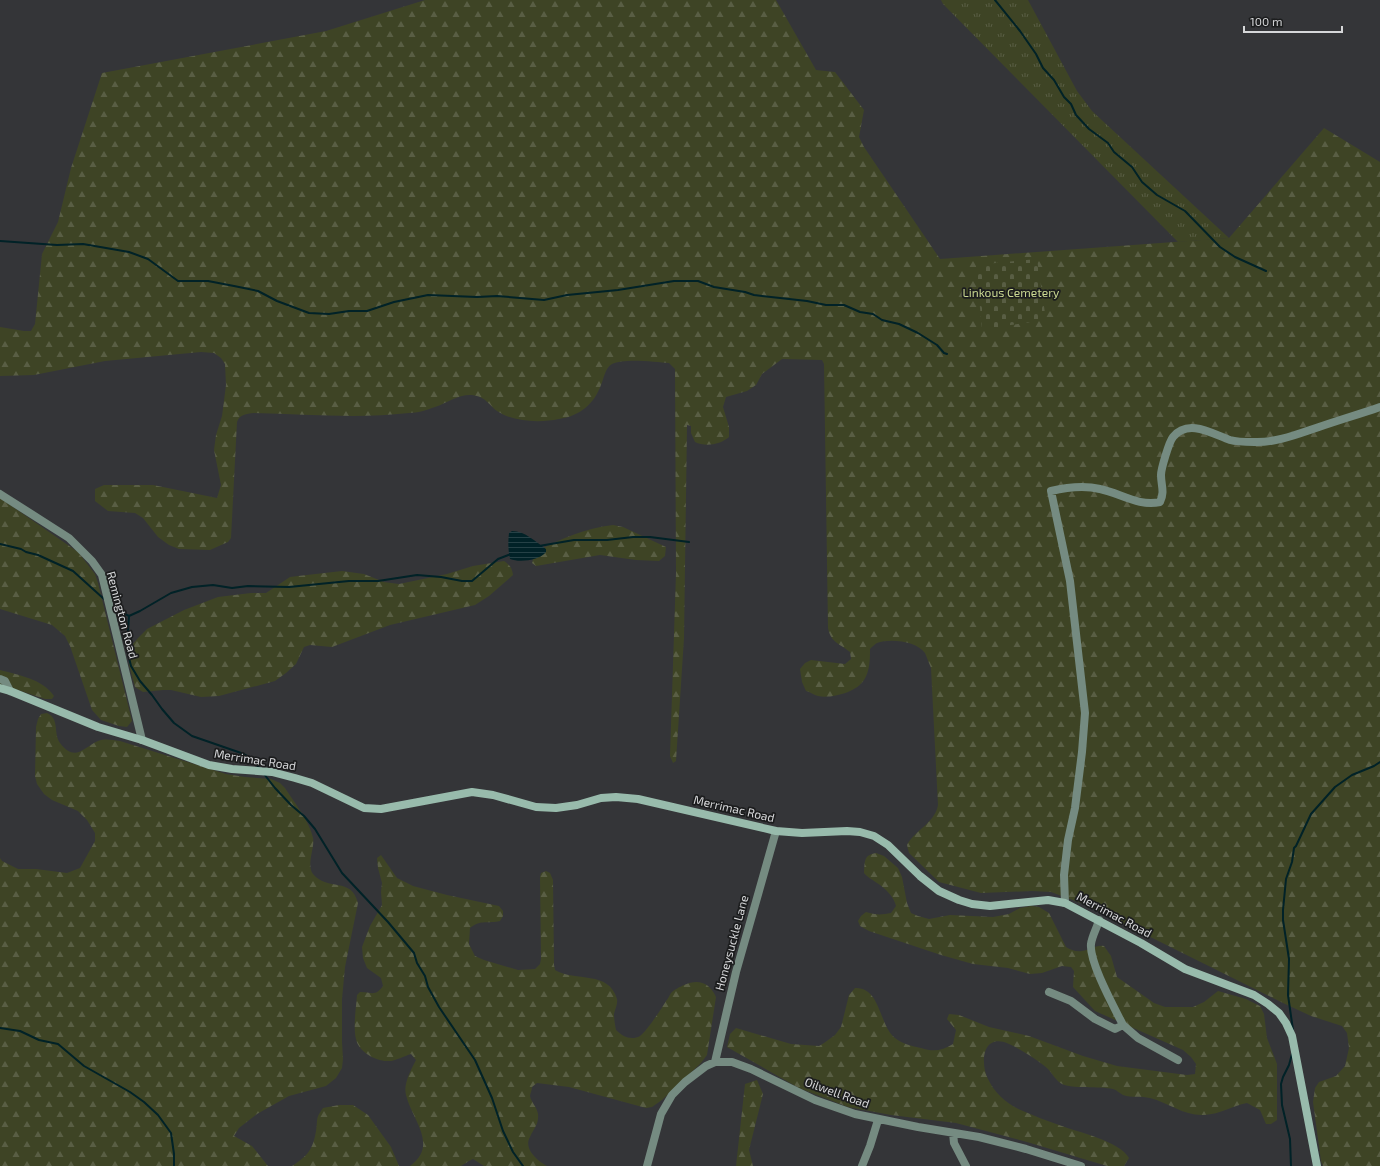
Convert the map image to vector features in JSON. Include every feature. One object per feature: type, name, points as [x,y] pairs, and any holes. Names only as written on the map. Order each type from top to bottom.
[{"type":"street","points":[[1065,903],[1064,875],[1068,840],[1075,808],[1085,713],[1070,581],[1051,491],[1080,486],[1101,489],[1148,504],[1160,502],[1163,491],[1161,474],[1170,442],[1174,436],[1181,431],[1197,428],[1208,430],[1231,440],[1243,442],[1264,442],[1297,435],[1380,407]]},
{"type":"street","name":"Remington Road","points":[[0,494],[69,538],[92,561],[102,575],[142,740]]},
{"type":"street","points":[[0,679],[5,681],[10,691]]},
{"type":"street","name":"Merrimac Road","points":[[0,688],[98,727],[142,740],[209,765],[232,769],[272,772],[295,778],[312,783],[364,808],[381,809],[472,792],[493,794],[536,807],[556,808],[577,805],[601,798],[616,797],[638,799],[776,831],[802,833],[847,831],[860,832],[874,836],[888,845],[920,876],[939,891],[972,904],[990,906],[1048,900],[1065,903],[1099,920],[1185,969],[1254,996],[1268,1004],[1279,1013],[1292,1036],[1317,1166]]},
{"type":"street","name":"Honeysuckle Lane","points":[[715,1062],[736,972],[776,831]]},
{"type":"street","points":[[1099,920],[1091,944],[1092,954],[1104,988],[1123,1024],[1138,1038],[1178,1060]]},
{"type":"street","points":[[1049,992],[1071,1001],[1095,1019],[1115,1029],[1123,1024]]},
{"type":"street","points":[[647,1166],[661,1114],[672,1095],[684,1082],[706,1066],[715,1062]]},
{"type":"street","name":"Oilwell Road","points":[[715,1062],[732,1062],[751,1069],[815,1100],[855,1114],[878,1120],[979,1137],[1026,1149],[1081,1166]]},
{"type":"street","points":[[862,1166],[878,1120]]},
{"type":"street","points":[[953,1133],[954,1143],[966,1166]]},
{"type":"green space","points":[[425,0],[776,0],[816,70],[835,72],[864,110],[859,137],[864,147],[940,259],[1229,238],[1324,128],[1380,162],[1380,1166],[1323,1166],[1321,1161],[1313,1102],[1315,1088],[1319,1082],[1336,1076],[1345,1066],[1349,1048],[1347,1033],[1342,1026],[1311,1016],[1283,1003],[1086,905],[1051,892],[1032,891],[981,893],[939,882],[909,853],[907,845],[933,817],[938,805],[931,668],[925,653],[910,643],[889,641],[877,643],[870,649],[869,669],[864,680],[856,688],[843,694],[823,697],[816,696],[806,691],[802,682],[800,669],[805,663],[811,660],[845,664],[851,659],[850,652],[833,640],[828,628],[824,364],[822,360],[782,359],[762,374],[756,385],[747,391],[726,397],[723,407],[729,427],[729,437],[721,442],[708,445],[695,442],[691,433],[691,426],[687,425],[684,638],[676,761],[673,763],[670,756],[676,573],[675,369],[669,363],[624,361],[612,364],[606,371],[598,392],[585,408],[580,412],[567,417],[544,421],[527,421],[503,415],[484,399],[472,395],[462,396],[422,411],[390,415],[332,416],[254,413],[244,415],[240,417],[237,422],[231,538],[228,542],[210,550],[179,549],[169,545],[158,537],[143,518],[135,513],[108,511],[95,501],[95,489],[104,485],[153,485],[217,498],[221,485],[214,450],[216,435],[222,416],[226,385],[225,364],[221,358],[214,353],[201,352],[105,361],[34,375],[0,376],[0,327],[31,331],[35,324],[42,254],[58,222],[71,168],[102,73],[326,31]]},
{"type":"green space","points":[[941,0],[1028,0],[1077,91],[1092,111],[1229,238],[1178,242],[943,4]]},
{"type":"green space","name":"Linkous Cemetery","points":[[1037,259],[1046,320],[982,329],[976,265]]},
{"type":"green space","points":[[0,498],[78,552],[95,574],[132,721],[127,727],[101,720],[92,710],[70,646],[65,636],[52,625],[0,609]]},
{"type":"green space","points":[[613,525],[623,527],[666,547],[665,556],[659,561],[636,560],[600,555],[536,566],[532,563],[535,552],[554,543],[583,531]]},
{"type":"green space","points":[[504,561],[512,570],[513,575],[489,596],[475,605],[390,625],[332,647],[310,645],[304,647],[296,664],[275,681],[219,696],[201,697],[171,690],[143,692],[135,687],[129,665],[132,645],[138,638],[147,629],[184,610],[218,597],[251,593],[266,593],[290,577],[342,571],[364,574],[384,582],[399,584],[447,574],[473,566]]},
{"type":"green space","points":[[0,670],[30,678],[43,685],[54,696],[52,699],[45,699],[0,684]]},
{"type":"green space","points":[[47,713],[54,719],[60,743],[70,752],[79,752],[101,740],[120,741],[226,774],[271,779],[280,783],[285,788],[309,825],[313,838],[310,866],[313,874],[325,882],[345,887],[355,895],[358,903],[345,967],[342,999],[342,1068],[336,1078],[326,1086],[289,1096],[257,1114],[239,1128],[234,1136],[252,1146],[268,1166],[0,1166],[0,858],[2,861],[18,869],[36,869],[67,873],[80,868],[95,841],[95,833],[87,820],[78,811],[52,800],[44,794],[37,784],[35,776],[36,727],[41,714]]},
{"type":"green space","points":[[876,853],[884,856],[898,868],[902,877],[907,903],[911,913],[918,916],[929,919],[950,915],[993,917],[1009,914],[1020,908],[1031,906],[1039,907],[1049,913],[1066,947],[1080,951],[1098,946],[1104,946],[1111,956],[1117,977],[1154,1003],[1165,1007],[1193,1007],[1204,1002],[1218,991],[1246,999],[1260,1006],[1264,1014],[1267,1038],[1277,1064],[1277,1120],[1271,1124],[1266,1124],[1260,1110],[1247,1103],[1216,1113],[1197,1115],[1150,1098],[1123,1095],[1113,1089],[1066,1086],[1058,1081],[1044,1066],[1020,1050],[1004,1042],[996,1041],[991,1043],[985,1053],[984,1067],[988,1079],[998,1094],[1012,1106],[1023,1111],[1108,1142],[1124,1152],[1129,1158],[1124,1166],[1107,1166],[956,1123],[891,1115],[848,1107],[799,1088],[727,1047],[730,1034],[736,1028],[791,1044],[819,1046],[835,1035],[841,1027],[849,995],[855,988],[864,989],[875,1000],[886,1025],[895,1038],[914,1046],[937,1050],[953,1044],[956,1030],[947,1019],[949,1014],[959,1015],[989,1027],[1029,1036],[1083,1056],[1117,1066],[1187,1075],[1195,1074],[1196,1064],[1183,1050],[1095,1011],[1073,987],[1074,971],[1071,967],[1062,966],[1042,973],[1030,974],[1008,968],[973,964],[869,931],[860,926],[858,921],[866,912],[872,914],[891,913],[896,906],[886,890],[864,873],[867,857]]},
{"type":"green space","points":[[381,855],[397,878],[413,886],[499,906],[503,911],[503,916],[500,921],[474,925],[470,928],[469,944],[475,956],[518,970],[535,969],[540,964],[540,877],[541,873],[546,871],[550,873],[553,880],[555,970],[563,974],[599,980],[607,984],[613,990],[617,999],[614,1014],[616,1030],[624,1036],[630,1038],[643,1034],[673,991],[689,983],[703,983],[710,988],[716,997],[707,1055],[701,1063],[662,1100],[652,1107],[646,1108],[569,1087],[537,1083],[532,1087],[530,1096],[538,1114],[538,1121],[528,1141],[528,1146],[532,1154],[547,1166],[484,1166],[473,1159],[461,1166],[410,1166],[418,1158],[422,1150],[423,1141],[418,1123],[405,1091],[408,1077],[416,1060],[411,1054],[390,1061],[382,1061],[372,1057],[360,1048],[355,1034],[357,995],[360,992],[378,992],[383,986],[381,978],[367,968],[363,958],[362,947],[370,926],[382,905],[382,883],[377,858]]},
{"type":"green space","points":[[757,1080],[763,1094],[749,1150],[753,1166],[736,1166],[745,1084]]},
{"type":"green space","points":[[339,1105],[353,1105],[368,1115],[391,1147],[399,1166],[292,1166],[309,1152],[315,1137],[318,1117],[323,1108]]},
{"type":"water","points":[[512,531],[517,531],[530,537],[546,549],[546,552],[535,559],[530,560],[519,561],[510,559],[509,533]]},
{"type":"waterway","points":[[995,0],[1020,31],[1036,54],[1043,68],[1054,80],[1064,97],[1071,104],[1076,115],[1089,129],[1108,143],[1114,152],[1132,167],[1142,182],[1157,195],[1185,211],[1220,247],[1235,257],[1266,271]]},
{"type":"waterway","points":[[0,241],[57,245],[83,244],[129,252],[148,259],[178,281],[208,281],[258,291],[277,301],[309,313],[329,314],[349,311],[367,311],[394,302],[428,295],[477,297],[497,296],[544,300],[567,295],[618,290],[674,281],[698,281],[714,287],[754,295],[807,301],[826,305],[844,305],[860,312],[873,314],[882,320],[899,324],[918,333],[937,345],[944,353],[947,354]]},
{"type":"waterway","points":[[539,546],[574,540],[607,540],[633,537],[650,537],[689,542]]},
{"type":"waterway","points":[[0,544],[38,555],[73,571],[104,599]]},
{"type":"waterway","points":[[112,606],[129,616],[171,593],[192,587],[213,585],[232,588],[248,586],[289,587],[349,581],[378,581],[417,575],[472,581],[498,559],[511,554]]},
{"type":"waterway","points":[[129,616],[127,645],[131,666],[140,681],[162,709],[174,723],[192,736],[244,754],[251,758],[260,769]]},
{"type":"waterway","points":[[1293,1030],[1288,995],[1289,959],[1283,920],[1283,910],[1286,879],[1292,862],[1294,848],[1311,814],[1335,787],[1352,775],[1380,762]]},
{"type":"waterway","points":[[264,774],[275,788],[304,816],[315,829],[342,873],[388,922],[414,953],[417,963],[425,976],[428,987],[439,1007],[475,1060],[492,1098],[503,1131],[513,1152],[523,1166]]},
{"type":"waterway","points":[[0,1028],[20,1031],[39,1040],[58,1044],[84,1066],[130,1092],[144,1102],[158,1115],[171,1133],[174,1166]]},
{"type":"waterway","points":[[1291,1166],[1290,1139],[1282,1105],[1281,1084],[1292,1054]]}]
